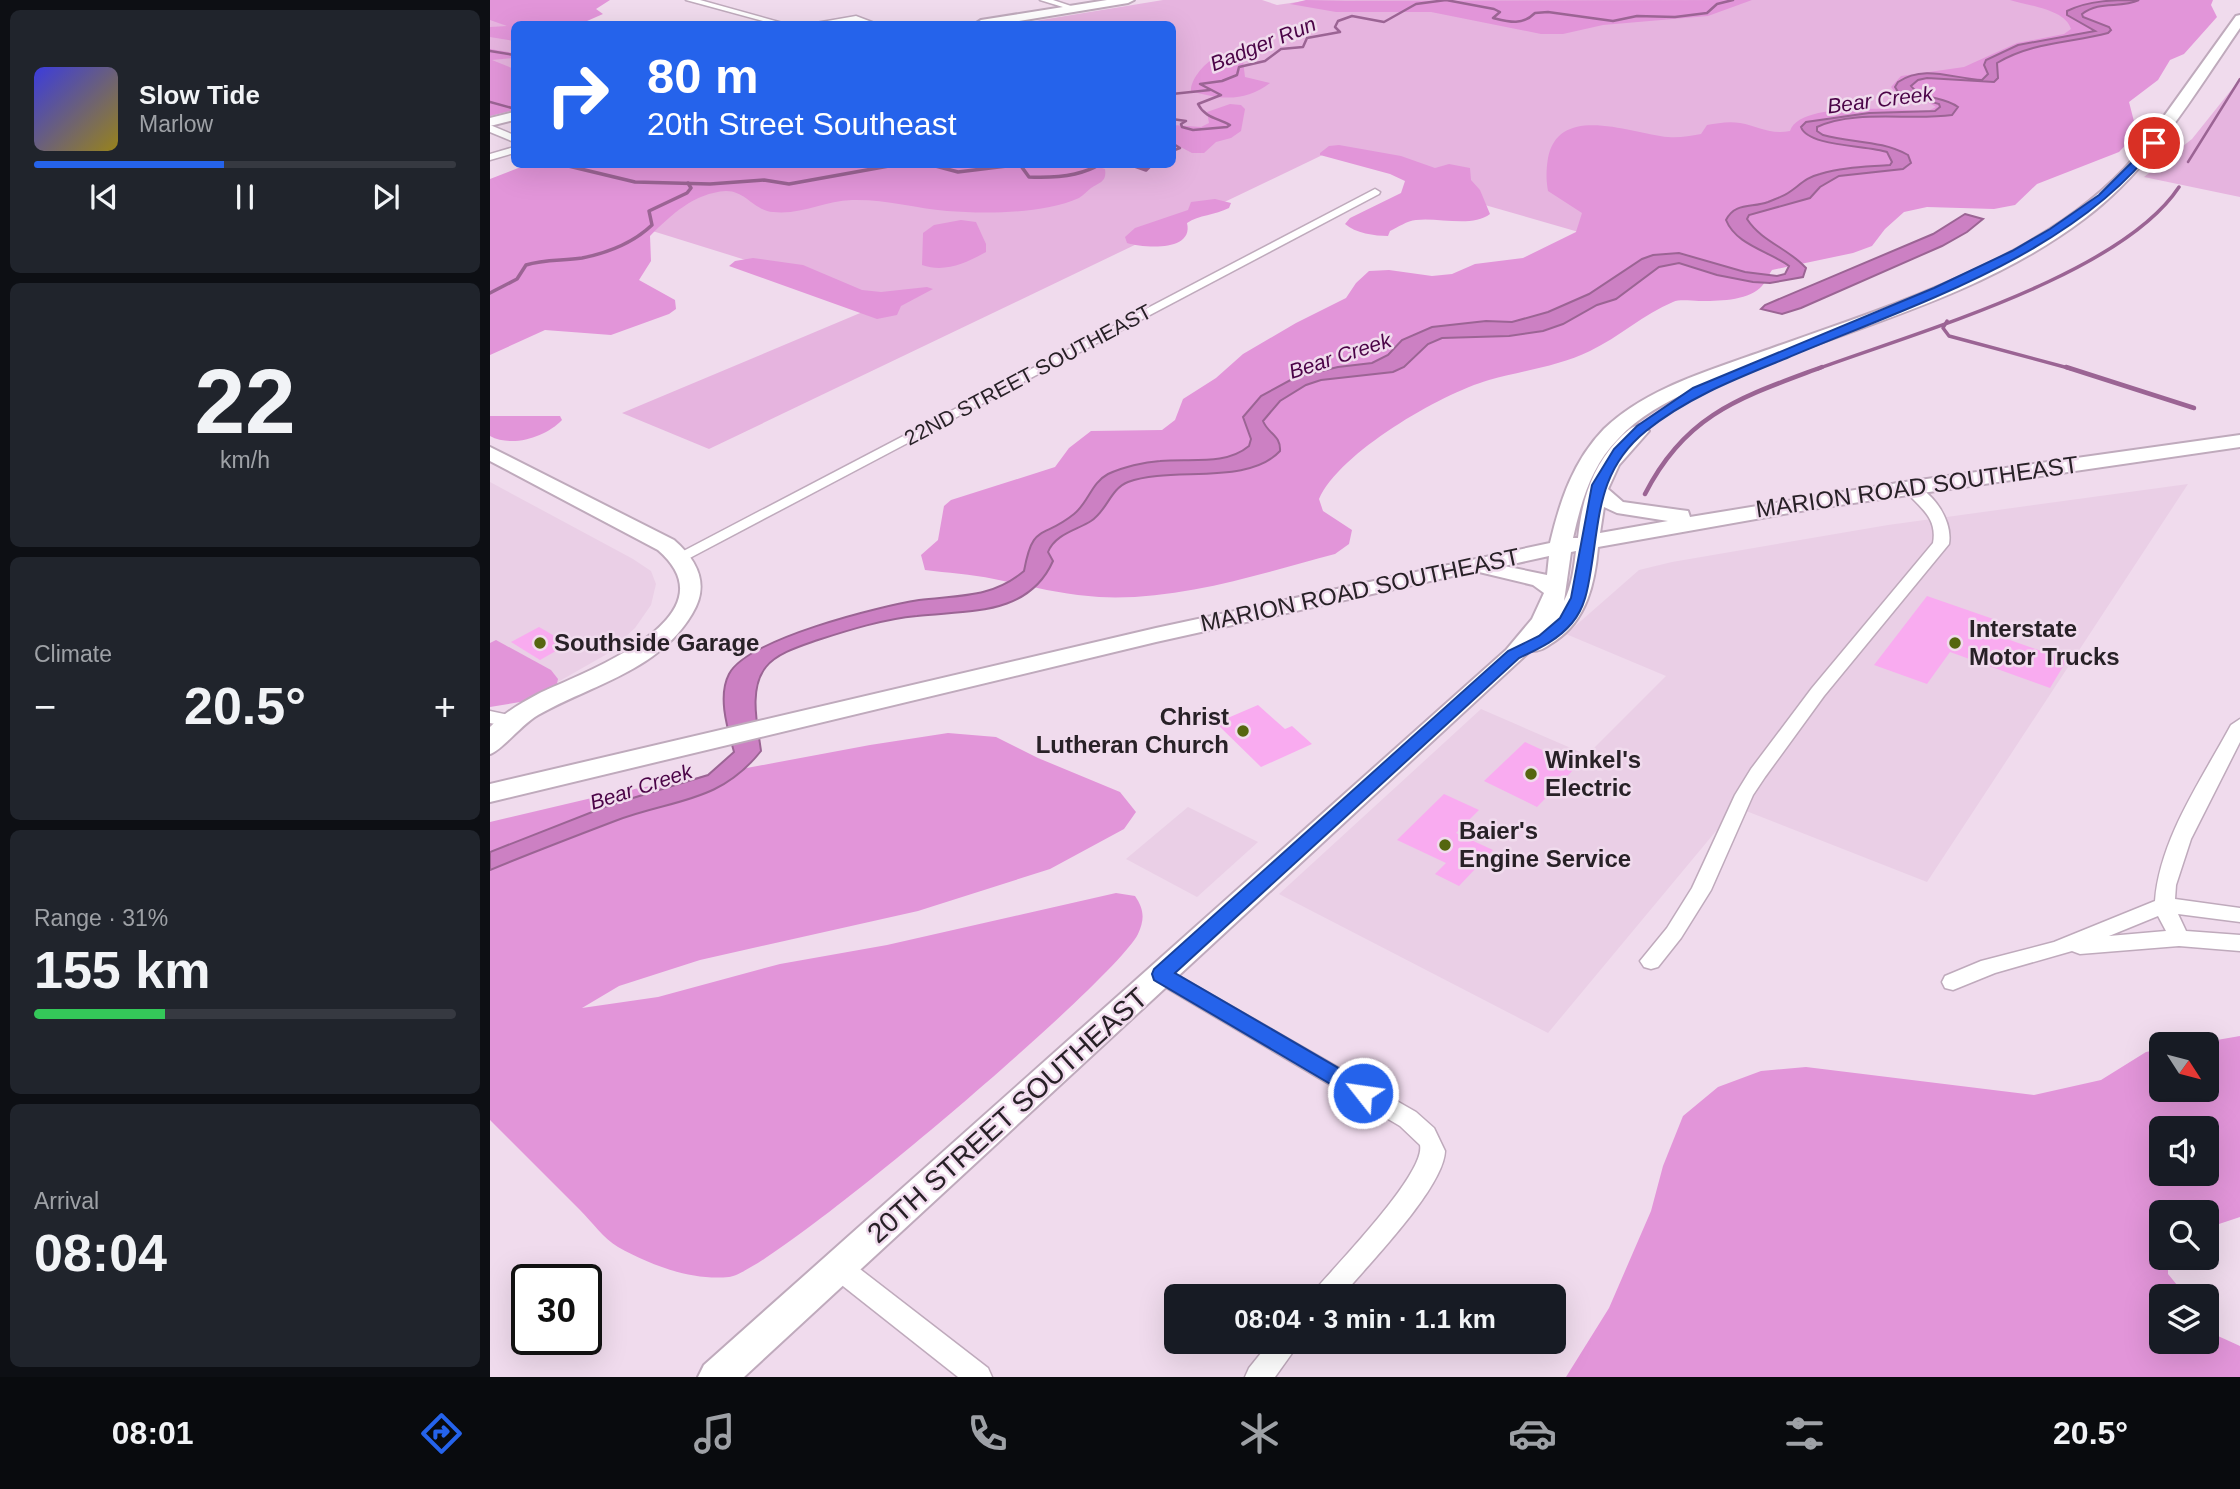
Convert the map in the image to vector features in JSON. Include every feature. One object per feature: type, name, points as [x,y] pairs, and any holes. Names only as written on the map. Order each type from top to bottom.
[{"type":"street","points":[[690,0],[770,21]]},
{"type":"street","points":[[1044,0],[1076,9]]},
{"type":"street","points":[[1001,21],[1128,0]]},
{"type":"street","name":"20TH STREET SOUTHEAST","points":[[1514,655],[1545,639],[1566,621],[1578,598],[1597,491],[1604,473],[1642,428],[1697,391],[1980,271],[2034,243],[2085,211],[2115,186],[2143,156],[2240,19]]},
{"type":"street","points":[[839,21],[863,21]]},
{"type":"street","points":[[490,122],[511,117]]},
{"type":"street","points":[[490,128],[511,138]]},
{"type":"street","points":[[490,157],[511,151]]},
{"type":"street","name":"22ND STREET SOUTHEAST","points":[[680,557],[1375,192]]},
{"type":"street","name":"20TH STREET SOUTHEAST","points":[[717,1377],[1514,655],[1544,620],[1555,590],[1561,547],[1580,474],[1594,453],[1624,423],[1679,390],[1821,337]]},
{"type":"street","name":"MARION ROAD SOUTHEAST","points":[[490,793],[1123,642],[1561,547],[1708,519],[2240,442]]},
{"type":"street","points":[[490,453],[645,532],[680,557],[690,574],[690,594],[680,615],[663,637],[622,666],[501,719],[490,746]]},
{"type":"street","points":[[1651,961],[1674,933],[1701,890],[1744,794],[1758,773],[1818,692],[1941,544],[1944,531],[1942,522],[1910,488]]},
{"type":"street","points":[[1597,491],[1608,503],[1623,509],[1708,519]]},
{"type":"street","points":[[1469,566],[1540,580],[1555,590]]},
{"type":"street","points":[[2179,938],[2165,905],[2166,877],[2178,847],[2240,725]]},
{"type":"street","points":[[1953,982],[1989,968],[2059,948],[2165,905],[2240,915]]},
{"type":"street","points":[[2059,948],[2179,938],[2240,943]]},
{"type":"street","points":[[1161,974],[1408,1119],[1418,1126],[1432,1144],[1434,1155],[1420,1182],[1336,1284]]},
{"type":"street","points":[[838,1267],[979,1377]]},
{"type":"street","points":[[1258,1377],[1277,1354]]},
{"type":"shaded area","points":[[490,0],[610,0],[596,9],[603,14],[587,21],[511,21],[511,40],[490,37],[490,27],[507,26],[490,20]]},
{"type":"shaded area","points":[[1163,0],[1262,0],[1277,5],[1311,0],[2039,0],[2082,27],[1976,106],[1589,235],[1450,195],[1335,149],[709,449],[622,413],[884,303],[630,224],[756,168],[1176,168],[1176,21],[1035,21]]},
{"type":"shaded area","points":[[1306,0],[1752,0],[1708,16],[1603,25],[1563,34],[1541,34],[1431,12],[1336,12],[1290,4]]},
{"type":"shaded area","points":[[2010,0],[2213,0],[2211,5],[2217,17],[2184,54],[2170,60],[2158,80],[2129,102],[2137,133],[2119,152],[2037,184],[2015,205],[1994,209],[1927,207],[1904,212],[1885,229],[1872,246],[1853,253],[1772,270],[1760,288],[1747,296],[1673,302],[1578,356],[1468,387],[1393,427],[1347,463],[1330,481],[1319,499],[1323,511],[1352,530],[1349,544],[1335,554],[1218,584],[1159,595],[1129,597],[1072,594],[985,577],[925,570],[921,555],[938,540],[944,506],[951,500],[1055,467],[1069,448],[1091,431],[1162,430],[1175,420],[1183,399],[1216,378],[1243,354],[1346,298],[1356,283],[1369,271],[1389,270],[1432,276],[1452,274],[1475,264],[1523,258],[1576,232],[1582,213],[1548,191],[1547,183],[1548,158],[1555,141],[1566,131],[1581,126],[1599,125],[1677,137],[1701,134],[1707,125],[1732,122],[1783,132],[1790,131],[1798,121],[1831,111],[1928,111],[1936,107],[1900,95],[1891,87],[1901,76],[1964,67],[2017,43],[2064,34],[2071,29],[2067,22],[2054,13]]},
{"type":"shaded area","points":[[2139,0],[2089,10],[2082,14],[2083,17],[2109,27],[2111,30],[2108,33],[2037,47],[2010,56],[1997,63],[1998,78],[1994,82],[1927,78],[1918,80],[1911,86],[1921,94],[1958,107],[1952,115],[1848,118],[1817,127],[1817,131],[1823,135],[1898,150],[1908,155],[1911,163],[1903,169],[1839,176],[1820,187],[1810,198],[1749,215],[1747,219],[1760,234],[1806,268],[1803,277],[1770,283],[1753,282],[1717,275],[1679,263],[1659,267],[1616,299],[1597,305],[1563,324],[1543,331],[1509,336],[1442,338],[1428,344],[1404,367],[1393,372],[1321,380],[1306,385],[1280,401],[1263,421],[1280,446],[1280,451],[1266,462],[1229,472],[1165,475],[1122,485],[1096,517],[1067,533],[1051,546],[1048,552],[1053,561],[1042,579],[1028,592],[1012,601],[975,611],[879,622],[797,647],[783,654],[766,667],[757,686],[756,708],[761,751],[728,781],[694,798],[615,821],[490,870],[490,852],[610,805],[708,775],[734,752],[727,724],[724,693],[729,674],[741,661],[787,637],[846,617],[919,600],[974,594],[1012,580],[1024,571],[1035,538],[1074,514],[1102,478],[1114,471],[1140,464],[1218,459],[1240,452],[1249,446],[1251,439],[1243,417],[1261,396],[1296,377],[1338,367],[1372,363],[1388,355],[1402,340],[1432,327],[1486,321],[1512,322],[1548,312],[1589,294],[1642,259],[1653,255],[1679,253],[1745,272],[1777,276],[1785,274],[1789,266],[1737,236],[1726,220],[1730,214],[1739,208],[1781,197],[1815,175],[1890,165],[1892,162],[1887,152],[1826,142],[1806,134],[1801,127],[1806,122],[1869,113],[1935,111],[1940,107],[1939,104],[1898,92],[1895,87],[1898,82],[1918,74],[1929,73],[1982,80],[1988,74],[1984,65],[1986,60],[2018,45],[2095,31],[2067,15],[2067,11],[2093,3]]},
{"type":"shaded area","points":[[490,15],[511,23],[511,111],[490,116]]},
{"type":"shaded area","points":[[490,49],[511,52],[511,58],[492,60],[511,68],[511,111],[490,116]]},
{"type":"shaded area","points":[[1223,55],[1243,61],[1245,77],[1270,83],[1251,94],[1232,98],[1191,91],[1202,68],[1212,59]]},
{"type":"shaded area","points":[[2240,79],[2240,197],[2144,177],[2192,139]]},
{"type":"shaded area","points":[[1230,104],[1241,105],[1245,109],[1241,131],[1231,138],[1216,142],[1204,153],[1192,153],[1176,145],[1176,125],[1201,127],[1209,123],[1207,112]]},
{"type":"shaded area","points":[[1339,145],[1401,156],[1435,168],[1449,164],[1470,168],[1471,180],[1480,190],[1490,214],[1464,221],[1413,221],[1390,231],[1388,236],[1354,230],[1345,224],[1350,218],[1401,193],[1405,181],[1390,174],[1320,155],[1329,146]]},
{"type":"shaded area","points":[[518,168],[1105,169],[1102,181],[1079,198],[1049,207],[1014,212],[947,211],[852,200],[794,212],[773,212],[760,208],[733,192],[704,196],[684,206],[650,236],[651,261],[639,280],[675,300],[676,309],[611,335],[545,330],[490,355],[490,179]]},
{"type":"shaded area","points":[[1215,199],[1231,203],[1229,208],[1187,223],[1187,232],[1183,239],[1176,243],[1155,247],[1127,243],[1125,237],[1135,228],[1188,210],[1191,202]]},
{"type":"shaded area","points":[[1965,214],[1983,219],[1942,246],[1801,308],[1782,314],[1761,309],[1933,234]]},
{"type":"shaded area","points":[[961,220],[976,222],[986,244],[986,252],[947,267],[922,265],[923,233],[934,225]]},
{"type":"shaded area","points":[[753,258],[803,265],[862,290],[881,292],[927,287],[933,289],[901,306],[897,315],[877,319],[729,266],[735,261]]},
{"type":"shaded area","points":[[490,416],[560,416],[562,420],[538,436],[508,441],[490,436]]},
{"type":"shaded area","points":[[490,482],[633,559],[651,571],[656,584],[651,605],[635,628],[607,654],[542,691],[490,674]]},
{"type":"shaded area","points":[[2188,484],[1927,882],[1736,807],[1548,1033],[1279,894],[1481,709],[1587,755],[1666,676],[1566,634],[1639,570],[1888,525]]},
{"type":"shaded area","points":[[496,640],[551,670],[558,679],[556,688],[532,700],[490,707],[490,643]]},
{"type":"shaded area","points":[[948,733],[996,737],[1038,758],[1120,792],[1136,812],[1124,829],[1050,869],[918,911],[700,960],[619,986],[582,1008],[658,997],[780,964],[887,945],[1116,893],[1135,896],[1138,901],[1142,910],[1142,924],[1138,934],[1116,962],[1071,1007],[1010,1062],[872,1179],[758,1263],[729,1277],[701,1277],[657,1265],[613,1244],[490,1120],[490,822],[613,793]]},
{"type":"shaded area","points":[[1188,807],[1258,842],[1197,897],[1126,859]]},
{"type":"shaded area","points":[[2240,1036],[2240,1217],[2219,1224],[2219,1200],[2149,1200],[2149,1270],[2168,1270],[2176,1284],[2149,1284],[2149,1354],[2219,1354],[2219,1336],[2240,1346],[2240,1377],[1566,1377],[1609,1308],[1651,1211],[1663,1166],[1683,1116],[1718,1087],[1761,1071],[1806,1067],[2034,1095],[2101,1080],[2149,1051],[2149,1102],[2219,1102],[2219,1040]]},
{"type":"building","name":"Interstate Motor Trucks","points":[[1927,596],[1999,621],[1990,633],[2067,660],[2050,688],[1950,652],[1927,684],[1874,665]]},
{"type":"building","name":"Southside Garage","points":[[539,627],[568,644],[540,660],[511,642]]},
{"type":"building","name":"Christ Lutheran Church","points":[[1258,705],[1285,729],[1292,726],[1312,744],[1261,767],[1216,723]]},
{"type":"building","name":"Winkel's Electric","points":[[1525,742],[1577,766],[1537,807],[1484,781]]},
{"type":"building","name":"Baier's Engine Service","points":[[1444,794],[1479,810],[1456,833],[1493,850],[1459,886],[1435,874],[1446,863],[1397,840]]},
{"type":"waterway","name":"Badger Run","points":[[1176,120],[1186,121],[1181,124],[1182,127],[1193,130],[1227,127],[1230,125],[1201,109],[1198,104],[1221,95],[1200,84],[1222,81],[1237,75],[1239,67],[1265,61],[1281,49],[1303,47],[1307,38],[1340,32],[1335,27],[1338,21],[1352,16],[1384,22],[1416,4],[1446,0],[1494,9],[1500,12],[1493,18],[1510,22],[1525,20],[1535,13],[1548,12],[1613,21],[1637,16],[1675,17],[1707,13],[1717,4],[1733,0]]},
{"type":"waterway","points":[[490,51],[511,54]]},
{"type":"waterway","points":[[2188,162],[2240,79]]},
{"type":"waterway","points":[[1176,94],[1210,90]]},
{"type":"waterway","points":[[490,102],[511,108]]},
{"type":"waterway","name":"Badger Run","points":[[1176,146],[1180,148],[1176,150]]},
{"type":"waterway","points":[[577,168],[635,182],[688,183]]},
{"type":"waterway","name":"Badger Run","points":[[688,183],[764,180],[789,184],[878,168]]},
{"type":"waterway","name":"Badger Run","points":[[943,168],[958,172],[991,168]]},
{"type":"waterway","name":"Badger Run","points":[[1022,168],[1029,177],[1056,177],[1092,168]]},
{"type":"waterway","name":"Badger Run","points":[[1140,168],[1148,168]]},
{"type":"waterway","name":"Badger Run","points":[[490,293],[517,279],[526,265],[591,256],[628,242],[652,225],[649,211],[687,193],[691,188],[688,183]]},
{"type":"waterway","points":[[1946,323],[2065,274],[2112,247],[2151,219],[2179,187]]},
{"type":"waterway","points":[[1817,369],[1946,323]]},
{"type":"waterway","points":[[1946,323],[1943,328],[1949,336],[2072,369]]},
{"type":"waterway","points":[[1645,494],[1661,467],[1698,426],[1742,399],[1822,367]]},
{"type":"waterway","points":[[2066,367],[2194,408]]},
{"type":"place","name":"Southside Garage","points":[[540,643]]},
{"type":"place","name":"Interstate Motor Trucks","points":[[1955,643]]},
{"type":"place","name":"Christ Lutheran Church","points":[[1243,731]]},
{"type":"place","name":"Winkel's Electric","points":[[1531,774]]},
{"type":"place","name":"Baier's Engine Service","points":[[1445,845]]},
{"type":"route","points":[[1363,1093],[1161,974],[1514,655],[1545,639],[1566,621],[1578,598],[1598,485],[1619,452],[1642,428],[1697,391],[1937,290],[2015,254],[2085,211],[2133,168],[2154,143]]},
{"type":"water label","name":"Bear Creek","points":[[1880,100]]},
{"type":"water label","name":"Bear Creek","points":[[1340,356]]},
{"type":"water label","name":"Bear Creek","points":[[641,787]]}]
